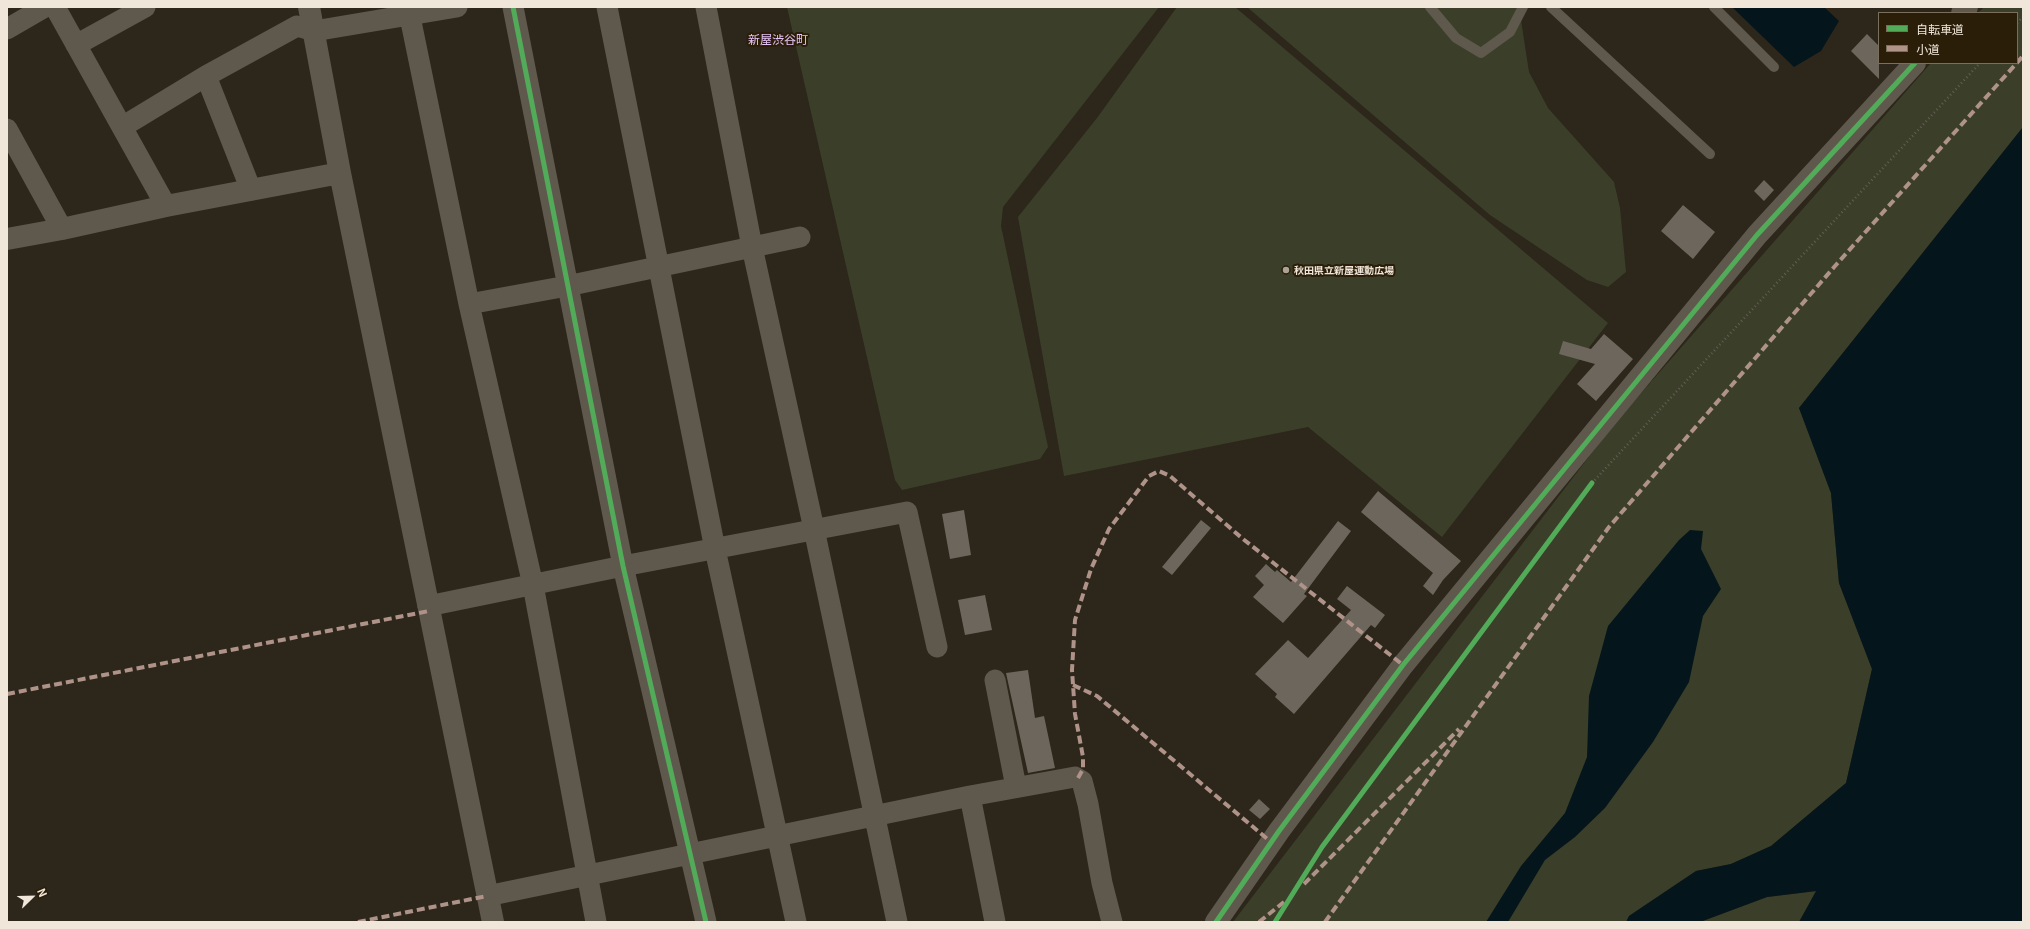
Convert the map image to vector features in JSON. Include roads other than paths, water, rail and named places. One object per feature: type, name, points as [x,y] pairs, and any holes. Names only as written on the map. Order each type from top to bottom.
[{"type":"street","points":[[7,28],[45,7]]},
{"type":"street","points":[[55,7],[166,206]]},
{"type":"street","points":[[76,45],[144,7]]},
{"type":"street","points":[[309,7],[340,173],[493,922]]},
{"type":"street","points":[[122,127],[206,76],[297,26],[314,30],[409,11],[457,7]]},
{"type":"street","points":[[513,7],[623,566],[706,922]]},
{"type":"street","points":[[607,7],[715,548],[796,922]]},
{"type":"street","points":[[706,7],[752,247],[897,922]]},
{"type":"street","points":[[409,11],[469,304],[533,585],[586,876],[596,922]]},
{"type":"street","points":[[1216,922],[1279,831],[1402,665],[1757,235],[1914,64]]},
{"type":"street","points":[[206,76],[251,190]]},
{"type":"street","points":[[7,129],[62,229]]},
{"type":"street","points":[[7,239],[62,229],[166,206],[340,173]]},
{"type":"street","points":[[469,304],[567,286],[800,237]]},
{"type":"street","points":[[428,606],[623,566],[907,512],[937,647]]},
{"type":"street","points":[[995,680],[1016,787]]},
{"type":"street","points":[[487,896],[970,796],[1068,777],[1075,777],[1082,781],[1112,922]]},
{"type":"street","points":[[970,796],[995,922]]},
{"type":"lane","points":[[1430,7],[1456,38],[1481,53],[1510,32],[1523,7]]},
{"type":"lane","points":[[1551,7],[1710,154]]},
{"type":"lane","points":[[1714,7],[1774,67]]},
{"type":"place","name":"秋田県立新屋運動広場","points":[[1286,270]]},
{"type":"district","name":"新屋渋谷町","points":[[778,39]]}]
